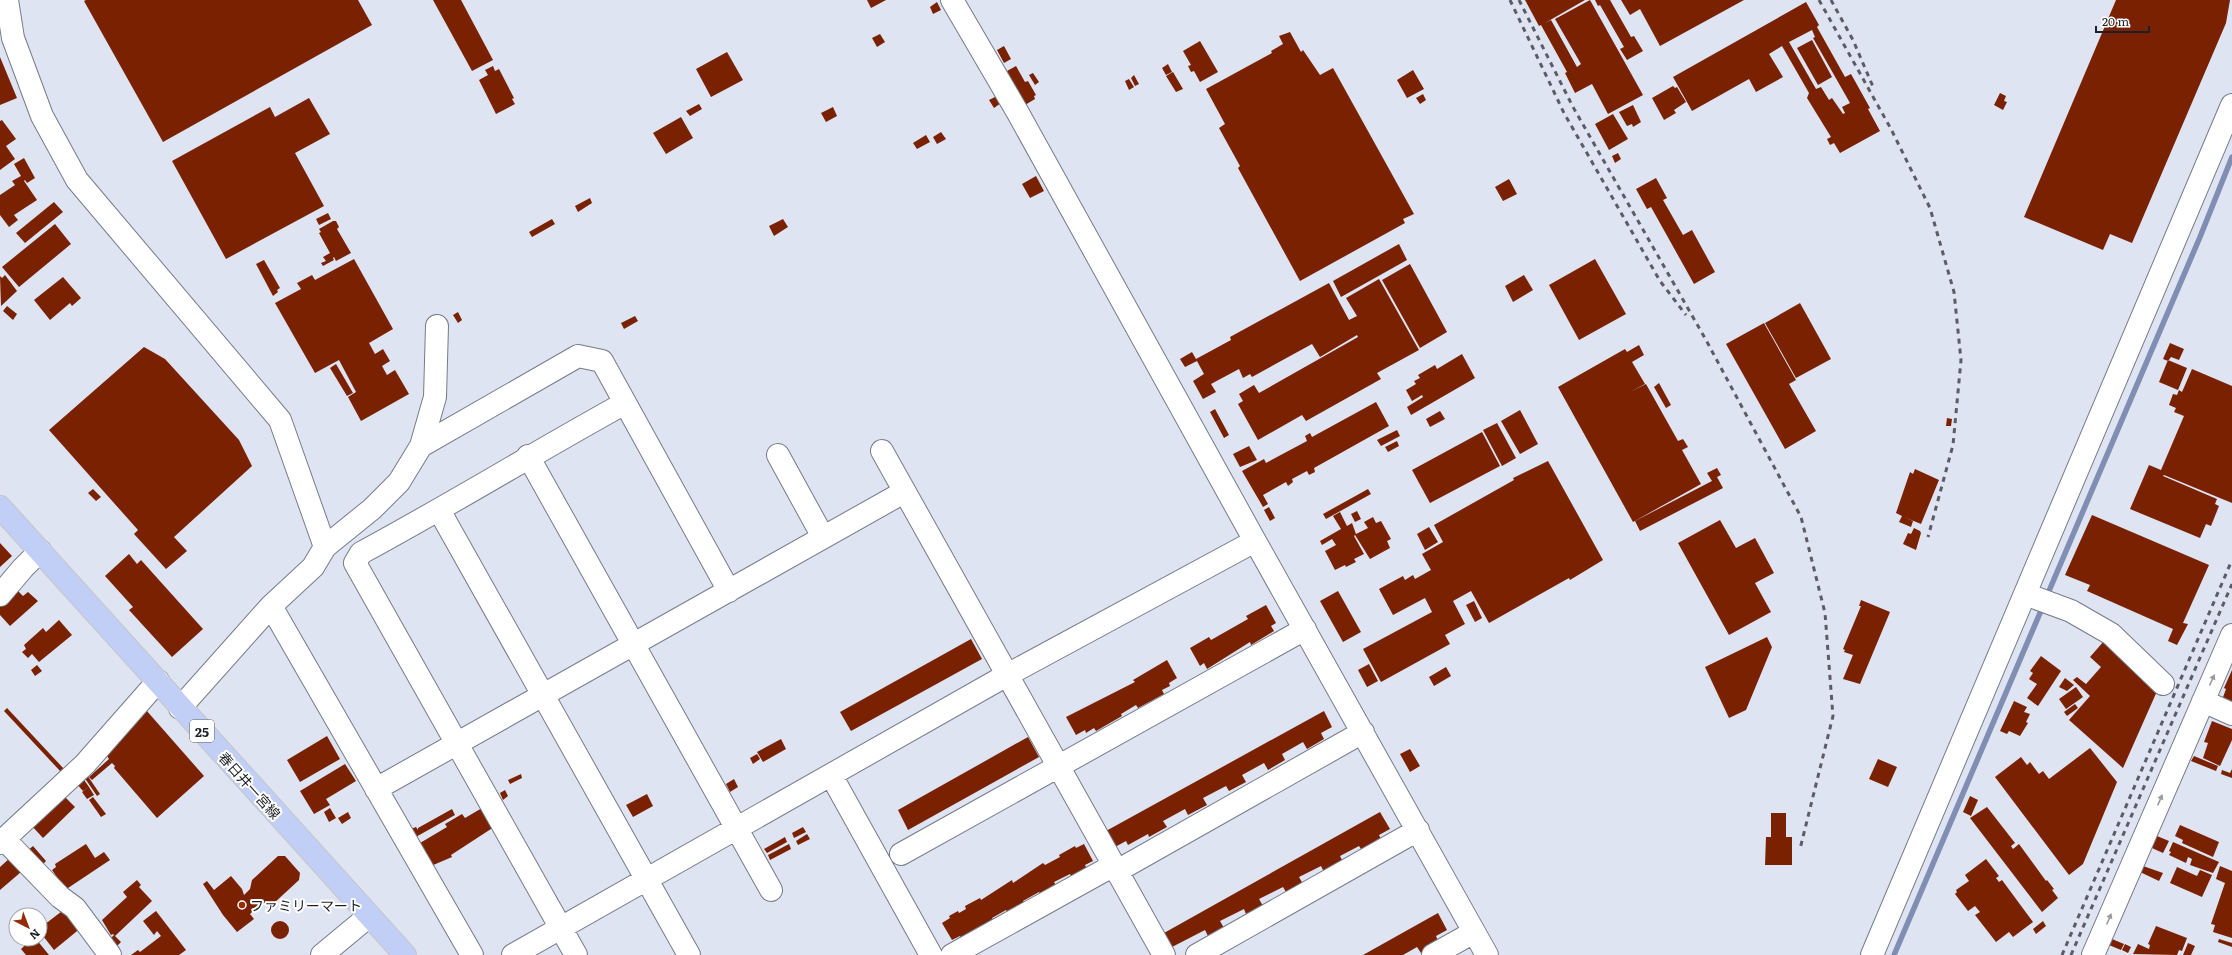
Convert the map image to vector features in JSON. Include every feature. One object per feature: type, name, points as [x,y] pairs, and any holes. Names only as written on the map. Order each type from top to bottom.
[{"type":"main road","name":"春日井一宮線","points":[[0,507],[158,681],[180,708],[405,955]]},
{"type":"street","points":[[7,0],[13,38],[42,116],[77,180],[280,420],[325,547]]},
{"type":"street","points":[[952,0],[1018,113],[1255,541],[1306,629],[1487,955]]},
{"type":"street","points":[[1872,955],[2038,599],[2232,105]]},
{"type":"street","points":[[180,708],[271,606],[313,567],[325,547],[372,509],[399,482],[421,446],[435,397],[437,326]]},
{"type":"street","points":[[421,446],[578,356],[602,361],[729,591]]},
{"type":"street","points":[[576,955],[355,563],[361,553],[439,510],[528,456],[625,403]]},
{"type":"street","points":[[882,451],[1164,955]]},
{"type":"street","points":[[778,455],[823,538]]},
{"type":"street","points":[[528,456],[771,890]]},
{"type":"street","points":[[376,789],[904,492]]},
{"type":"street","points":[[439,510],[689,955]]},
{"type":"street","points":[[514,955],[1007,676],[1255,541]]},
{"type":"street","points":[[0,595],[40,551]]},
{"type":"street","points":[[2038,599],[2071,611],[2111,634],[2163,684]]},
{"type":"street","points":[[271,606],[472,955]]},
{"type":"street","points":[[901,854],[1306,629]]},
{"type":"street","points":[[2093,955],[2202,701],[2232,635]]},
{"type":"street","points":[[110,955],[75,908],[60,897],[2,841],[85,764],[158,681]]},
{"type":"street","points":[[2202,701],[2232,714]]},
{"type":"street","points":[[952,955],[1115,868],[1363,732]]},
{"type":"street","points":[[831,776],[931,955]]},
{"type":"street","points":[[1197,955],[1418,830]]},
{"type":"street","points":[[322,955],[369,916]]},
{"type":"street","points":[[1433,955],[1474,932]]},
{"type":"building","points":[[358,0],[372,25],[163,142],[84,1]]},
{"type":"building","points":[[433,0],[461,0],[493,60],[472,71]]},
{"type":"building","points":[[867,0],[886,0],[871,8]]},
{"type":"building","points":[[1525,0],[1585,0],[1545,23],[1551,20],[1577,67],[1581,64],[1555,19],[1590,0],[1643,95],[1608,114],[1592,84],[1575,93],[1565,73],[1567,72],[1541,25],[1539,26]]},
{"type":"building","points":[[1595,0],[1610,0],[1631,37],[1634,36],[1643,51],[1627,60],[1620,49],[1624,47],[1600,5],[1598,6]]},
{"type":"building","points":[[1621,0],[1744,0],[1660,46],[1640,9],[1630,15]]},
{"type":"building","points":[[2116,0],[2230,0],[2226,23],[2132,243],[2110,234],[2103,250],[2024,217]]},
{"type":"building","points":[[937,2],[941,10],[933,14],[930,7]]},
{"type":"building","points":[[1806,2],[1819,25],[1817,27],[1845,77],[1851,74],[1870,108],[1868,109],[1880,131],[1840,153],[1834,143],[1830,145],[1827,139],[1831,137],[1807,98],[1809,93],[1782,46],[1769,54],[1783,77],[1756,92],[1749,79],[1692,111],[1673,77]],"holes":[[[1812,30],[1815,37],[1813,38],[1850,103],[1842,107],[1845,113],[1843,114],[1832,98],[1829,100],[1821,87],[1816,89],[1789,42]]]},
{"type":"building","points":[[1290,32],[1301,52],[1303,50],[1320,75],[1333,68],[1414,214],[1403,219],[1405,223],[1300,281],[1238,168],[1240,166],[1219,128],[1225,124],[1206,89],[1272,53],[1271,51],[1283,44],[1279,36]]},
{"type":"building","points":[[880,34],[885,42],[877,47],[872,38]]},
{"type":"building","points":[[1812,40],[1832,77],[1818,85],[1797,48]]},
{"type":"building","points":[[1200,41],[1218,72],[1200,82],[1194,71],[1191,72],[1188,66],[1191,65],[1183,51]]},
{"type":"building","points":[[1004,46],[1011,59],[1004,63],[997,50]]},
{"type":"building","points":[[727,52],[743,80],[711,97],[696,69]]},
{"type":"building","points":[[0,57],[17,98],[0,105]]},
{"type":"building","points":[[1168,64],[1172,72],[1166,75],[1162,68]]},
{"type":"building","points":[[493,66],[495,71],[499,69],[514,98],[512,99],[515,104],[496,114],[479,80],[488,75],[485,70]]},
{"type":"building","points":[[1016,66],[1025,82],[1028,81],[1036,95],[1034,96],[1035,99],[1025,105],[1007,71]]},
{"type":"building","points":[[1413,70],[1424,89],[1407,98],[1397,80]]},
{"type":"building","points":[[1173,72],[1183,89],[1176,92],[1166,76]]},
{"type":"building","points":[[1033,73],[1039,82],[1035,85],[1029,75]]},
{"type":"building","points":[[1134,75],[1139,84],[1135,86],[1131,78]]},
{"type":"building","points":[[1129,79],[1134,87],[1129,90],[1125,81]]},
{"type":"building","points":[[1673,86],[1675,88],[1677,87],[1686,102],[1674,110],[1676,113],[1664,120],[1652,98]]},
{"type":"building","points":[[2000,93],[2006,96],[2004,101],[2007,102],[2003,110],[1994,105]]},
{"type":"building","points":[[1423,94],[1426,100],[1420,104],[1416,98]]},
{"type":"building","points":[[997,96],[1001,103],[994,108],[989,100]]},
{"type":"building","points":[[309,98],[330,134],[295,153],[324,206],[226,259],[172,161],[270,107],[275,117]]},
{"type":"building","points":[[699,104],[702,109],[690,116],[686,111]]},
{"type":"building","points":[[1633,105],[1641,122],[1633,127],[1632,124],[1627,126],[1619,112]]},
{"type":"building","points":[[833,107],[837,116],[826,122],[821,113]]},
{"type":"building","points":[[1613,114],[1628,139],[1609,150],[1595,124]]},
{"type":"building","points":[[681,117],[693,138],[666,154],[653,133]]},
{"type":"building","points":[[2,120],[16,139],[6,146],[15,159],[0,170],[0,121]]},
{"type":"building","points":[[941,132],[946,139],[937,144],[933,137]]},
{"type":"building","points":[[926,135],[930,142],[917,149],[913,143]]},
{"type":"building","points":[[1618,153],[1621,159],[1615,163],[1612,156]]},
{"type":"building","points":[[24,158],[35,178],[27,183],[25,180],[24,181],[37,200],[14,215],[18,220],[9,227],[0,215],[0,195],[15,185],[12,181],[21,176],[14,164]]},
{"type":"building","points":[[1036,176],[1044,191],[1030,198],[1022,184]]},
{"type":"building","points":[[1656,178],[1667,198],[1663,200],[1683,235],[1692,230],[1715,272],[1694,284],[1651,207],[1647,209],[1636,189]]},
{"type":"building","points":[[1509,179],[1517,194],[1503,201],[1495,187]]},
{"type":"building","points":[[590,198],[592,203],[578,212],[575,206]]},
{"type":"building","points":[[54,202],[63,212],[25,243],[16,233]]},
{"type":"building","points":[[328,213],[331,219],[319,225],[316,219]]},
{"type":"building","points":[[552,219],[555,224],[532,237],[529,232]]},
{"type":"building","points":[[783,219],[788,227],[774,236],[769,226]]},
{"type":"building","points":[[333,221],[336,221],[339,227],[337,229],[351,253],[336,261],[334,257],[334,260],[323,266],[321,263],[326,261],[323,257],[330,253],[319,233],[321,232],[319,229]]},
{"type":"building","points":[[55,224],[71,244],[19,287],[2,267]]},
{"type":"building","points":[[1399,244],[1407,260],[1341,297],[1333,281]]},
{"type":"building","points":[[354,259],[393,329],[369,343],[375,354],[383,349],[390,361],[382,366],[387,375],[395,370],[409,394],[361,421],[348,397],[356,392],[339,360],[315,373],[275,303],[301,289],[297,283],[312,275],[315,280]]},
{"type":"building","points":[[1595,259],[1626,314],[1579,340],[1549,285]]},
{"type":"building","points":[[264,260],[280,288],[273,296],[256,264]]},
{"type":"building","points":[[1410,264],[1447,332],[1420,348],[1382,280]]},
{"type":"building","points":[[5,275],[17,291],[1,306],[0,276],[2,278]]},
{"type":"building","points":[[1524,275],[1533,290],[1513,302],[1505,286]]},
{"type":"building","points":[[63,277],[81,298],[72,306],[70,303],[50,320],[34,300]]},
{"type":"building","points":[[1379,279],[1419,350],[1377,373],[1381,379],[1306,421],[1302,415],[1258,440],[1238,404],[1243,401],[1239,394],[1254,385],[1259,393],[1358,337],[1357,335],[1320,357],[1312,344],[1252,377],[1250,374],[1243,378],[1239,369],[1211,384],[1216,392],[1203,399],[1193,381],[1204,374],[1197,361],[1185,367],[1180,359],[1192,352],[1196,359],[1231,340],[1230,337],[1329,283],[1349,320],[1357,316],[1346,298]]},
{"type":"building","points":[[1800,303],[1831,359],[1796,378],[1765,323]]},
{"type":"building","points":[[7,306],[17,314],[13,320],[3,311]]},
{"type":"building","points":[[458,312],[462,320],[458,323],[453,315]]},
{"type":"building","points":[[635,316],[638,321],[624,329],[621,323]]},
{"type":"building","points":[[1764,323],[1796,380],[1789,384],[1816,431],[1785,449],[1726,344]]},
{"type":"building","points":[[2170,343],[2184,349],[2179,360],[2171,357],[2168,361],[2163,359]]},
{"type":"building","points":[[1639,345],[1644,355],[1632,362],[1645,384],[1630,392],[1646,384],[1678,441],[1683,439],[1688,447],[1682,450],[1701,484],[1633,522],[1558,387],[1625,349],[1627,352]]},
{"type":"building","points":[[144,347],[165,359],[239,440],[252,466],[174,537],[187,551],[166,569],[134,534],[138,530],[49,430]]},
{"type":"building","points":[[1462,354],[1475,378],[1411,415],[1407,407],[1423,397],[1422,395],[1412,401],[1406,390],[1416,384],[1414,381],[1420,378],[1418,375],[1435,365],[1437,369]]},
{"type":"building","points":[[2168,360],[2187,368],[2178,390],[2159,382]]},
{"type":"building","points":[[336,364],[353,393],[347,396],[330,368]]},
{"type":"building","points":[[2192,369],[2232,386],[2232,503],[2164,475],[2163,476],[2217,499],[2215,504],[2219,506],[2211,526],[2206,524],[2200,538],[2130,509],[2149,465],[2161,470],[2184,416],[2174,412],[2176,408],[2169,405],[2173,394],[2177,395],[2179,390],[2182,392]]},
{"type":"building","points":[[1659,383],[1671,405],[1666,408],[1654,387]]},
{"type":"building","points":[[1376,402],[1389,426],[1314,468],[1315,472],[1309,475],[1307,471],[1292,479],[1293,482],[1288,486],[1286,482],[1263,495],[1268,504],[1263,507],[1242,471],[1264,459],[1266,463],[1307,441],[1305,436],[1310,433],[1312,437]]},
{"type":"building","points":[[1215,409],[1229,435],[1224,438],[1210,412]]},
{"type":"building","points":[[1520,410],[1538,444],[1520,454],[1501,421]]},
{"type":"building","points":[[1440,411],[1445,419],[1430,427],[1426,419]]},
{"type":"building","points":[[1947,418],[1952,419],[1951,426],[1946,426]]},
{"type":"building","points":[[1497,423],[1516,458],[1502,466],[1483,430]]},
{"type":"building","points":[[1397,430],[1400,436],[1381,446],[1377,440]]},
{"type":"building","points":[[1482,432],[1500,466],[1430,503],[1412,470]]},
{"type":"building","points":[[1397,441],[1399,446],[1388,452],[1385,447]]},
{"type":"building","points":[[1249,446],[1257,460],[1240,467],[1233,454]]},
{"type":"building","points":[[1548,461],[1603,560],[1570,580],[1569,578],[1489,623],[1471,591],[1453,601],[1465,624],[1445,635],[1450,644],[1381,682],[1363,649],[1432,612],[1425,598],[1393,615],[1379,589],[1403,576],[1405,580],[1413,575],[1415,579],[1431,570],[1422,554],[1443,542],[1434,525],[1514,480],[1513,478]]},
{"type":"building","points":[[1717,468],[1721,475],[1717,477],[1723,488],[1640,531],[1635,521],[1712,481],[1707,473]]},
{"type":"building","points":[[1915,469],[1939,480],[1921,524],[1904,517],[1913,521],[1911,527],[1899,522],[1902,516],[1896,513],[1910,472],[1913,474]]},
{"type":"building","points":[[93,489],[101,497],[96,501],[88,493]]},
{"type":"building","points":[[1368,489],[1371,494],[1326,519],[1323,514]]},
{"type":"building","points":[[1269,507],[1275,518],[1270,521],[1264,510]]},
{"type":"building","points":[[1357,511],[1361,519],[1355,522],[1351,514]]},
{"type":"building","points":[[1340,512],[1347,526],[1352,523],[1356,534],[1368,528],[1364,522],[1373,517],[1376,523],[1381,521],[1391,539],[1387,541],[1390,548],[1370,559],[1355,535],[1354,536],[1364,554],[1354,559],[1356,562],[1335,570],[1325,551],[1336,545],[1332,539],[1322,545],[1320,541],[1341,529],[1333,516]]},
{"type":"building","points":[[2092,515],[2209,565],[2183,623],[2188,624],[2177,645],[2168,641],[2173,629],[2087,591],[2090,585],[2065,575]]},
{"type":"building","points":[[1720,520],[1736,548],[1755,538],[1774,573],[1755,583],[1771,612],[1729,635],[1678,543]]},
{"type":"building","points":[[1429,527],[1438,542],[1425,550],[1417,534]]},
{"type":"building","points":[[1914,528],[1921,533],[1916,550],[1903,544],[1908,533],[1911,534]]},
{"type":"building","points":[[0,543],[12,556],[0,567]]},
{"type":"building","points":[[129,554],[137,564],[141,560],[203,629],[172,657],[129,610],[133,607],[105,576]]},
{"type":"building","points":[[14,587],[23,596],[28,592],[38,601],[10,626],[0,615],[0,601]]},
{"type":"building","points":[[1338,591],[1361,632],[1343,642],[1320,601]]},
{"type":"building","points":[[1861,600],[1890,612],[1860,684],[1843,679],[1853,655],[1844,652],[1845,650],[1843,649],[1861,606],[1859,606]]},
{"type":"building","points":[[1474,601],[1482,618],[1475,622],[1466,605]]},
{"type":"building","points":[[1266,605],[1276,623],[1271,626],[1274,631],[1251,645],[1250,642],[1207,669],[1204,663],[1200,666],[1190,648],[1209,637],[1211,640],[1248,619],[1246,616]]},
{"type":"building","points":[[59,620],[72,635],[39,662],[32,654],[28,658],[22,652],[26,649],[24,645],[43,628],[46,632]]},
{"type":"building","points":[[1767,637],[1772,647],[1746,710],[1729,718],[1705,667]]},
{"type":"building","points":[[971,639],[982,659],[851,731],[840,712]]},
{"type":"building","points":[[2104,641],[2158,689],[2123,768],[2069,720],[2090,696],[2073,680],[2077,677],[2086,684],[2101,667],[2090,657]]},
{"type":"building","points":[[2041,656],[2061,671],[2038,706],[2027,698],[2037,684],[2029,679],[2033,673],[2030,671]]},
{"type":"building","points":[[1167,660],[1177,678],[1169,683],[1170,686],[1162,690],[1164,694],[1138,708],[1136,705],[1121,714],[1122,716],[1096,731],[1094,728],[1086,733],[1085,730],[1076,735],[1066,717],[1135,682],[1133,680]]},
{"type":"building","points":[[1369,664],[1378,681],[1367,687],[1358,670]]},
{"type":"building","points":[[37,665],[42,671],[35,676],[31,670]]},
{"type":"building","points":[[1446,667],[1451,676],[1434,686],[1429,677]]},
{"type":"building","points":[[2232,670],[2232,705],[2222,700],[2226,689],[2224,688]]},
{"type":"building","points":[[2065,678],[2074,685],[2067,691],[2059,687]]},
{"type":"building","points":[[2076,687],[2083,697],[2066,709],[2059,699]]},
{"type":"building","points":[[2014,701],[2027,707],[2024,712],[2030,714],[2026,722],[2028,723],[2020,736],[2009,731],[2007,734],[2000,731]]},
{"type":"building","points":[[2075,704],[2078,708],[2067,716],[2064,712]]},
{"type":"building","points":[[7,708],[64,769],[61,772],[4,711]]},
{"type":"building","points":[[146,710],[204,776],[157,818],[114,768],[115,766],[112,763],[92,780],[89,777],[109,759],[107,756],[111,752],[108,749]]},
{"type":"building","points":[[1324,711],[1332,727],[1321,733],[1324,739],[1307,749],[1303,742],[1282,754],[1285,760],[1268,770],[1264,763],[1242,775],[1246,782],[1229,791],[1226,786],[1203,798],[1207,805],[1188,815],[1185,809],[1163,821],[1167,827],[1149,837],[1148,834],[1128,845],[1126,841],[1115,847],[1106,831]]},
{"type":"building","points":[[2212,721],[2232,729],[2232,740],[2220,766],[2203,758],[2208,743],[2204,742]]},
{"type":"building","points":[[327,736],[340,759],[300,782],[287,760]]},
{"type":"building","points":[[1028,737],[1039,757],[908,830],[898,810]]},
{"type":"building","points":[[781,739],[786,749],[763,762],[757,752]]},
{"type":"building","points":[[2090,748],[2117,782],[2083,864],[2069,875],[1995,777],[2021,757],[2027,765],[2030,762],[2039,774],[2043,771],[2049,779]]},
{"type":"building","points":[[1410,749],[1420,766],[1410,772],[1400,754]]},
{"type":"building","points":[[757,754],[760,759],[753,764],[750,758]]},
{"type":"building","points":[[2194,756],[2218,766],[2216,771],[2191,761]]},
{"type":"building","points":[[1878,759],[1897,767],[1888,787],[1869,779]]},
{"type":"building","points":[[345,764],[356,781],[326,799],[330,805],[314,814],[300,791]]},
{"type":"building","points":[[2232,769],[2232,778],[2221,774],[2222,770],[2230,773]]},
{"type":"building","points":[[85,772],[100,794],[97,796],[82,774]]},
{"type":"building","points":[[521,774],[522,778],[510,784],[508,780]]},
{"type":"building","points":[[82,777],[89,787],[83,791],[75,782]]},
{"type":"building","points":[[734,779],[738,787],[730,792],[726,784]]},
{"type":"building","points":[[89,787],[94,795],[87,799],[82,792]]},
{"type":"building","points":[[505,790],[508,796],[503,800],[500,793]]},
{"type":"building","points":[[62,794],[75,807],[43,838],[31,825]]},
{"type":"building","points":[[647,794],[653,806],[633,817],[626,805]]},
{"type":"building","points":[[1970,796],[1978,800],[1971,816],[1963,812]]},
{"type":"building","points":[[93,797],[106,814],[101,817],[89,800]]},
{"type":"building","points":[[1987,807],[2015,843],[2011,846],[2013,849],[2019,844],[2046,881],[2047,880],[2054,889],[2052,890],[2058,898],[2042,912],[1970,818]]},
{"type":"building","points":[[330,808],[336,818],[329,822],[324,812]]},
{"type":"building","points":[[482,808],[494,827],[451,855],[452,857],[431,866],[420,843],[447,827],[445,824],[462,814],[465,818]]},
{"type":"building","points":[[452,809],[455,815],[414,838],[411,829],[416,827],[418,830],[418,828]]},
{"type":"building","points":[[348,812],[351,818],[342,824],[338,818]]},
{"type":"building","points":[[1380,812],[1390,829],[1379,835],[1382,841],[1363,852],[1359,846],[1340,856],[1343,862],[1324,872],[1321,866],[1299,877],[1303,884],[1286,892],[1283,887],[1259,899],[1263,906],[1246,914],[1244,909],[1220,921],[1224,928],[1208,936],[1205,930],[1172,947],[1164,933]]},
{"type":"building","points":[[1771,813],[1786,813],[1786,837],[1792,837],[1792,865],[1765,865],[1766,837],[1771,837]]},
{"type":"building","points":[[2180,825],[2219,842],[2213,857],[2182,843],[2183,840],[2175,836]]},
{"type":"building","points":[[803,827],[806,832],[794,838],[792,833]]},
{"type":"building","points":[[807,834],[810,839],[798,845],[796,841]]},
{"type":"building","points":[[2157,836],[2169,841],[2163,853],[2152,848]]},
{"type":"building","points":[[785,837],[787,842],[767,853],[764,849]]},
{"type":"building","points":[[2173,842],[2219,862],[2213,873],[2190,865],[2192,859],[2188,857],[2186,863],[2169,855]]},
{"type":"building","points":[[86,844],[95,858],[104,852],[110,860],[65,890],[54,880],[57,877],[52,870],[56,867],[55,864]]},
{"type":"building","points":[[789,844],[791,849],[770,860],[768,855]]},
{"type":"building","points":[[1084,844],[1093,861],[1085,865],[1088,871],[1073,880],[1070,874],[1054,882],[1058,889],[1042,897],[1039,892],[1023,901],[1026,906],[1010,916],[1006,910],[992,918],[995,923],[961,939],[960,936],[952,940],[942,923],[950,918],[949,916],[966,909],[965,906],[980,898],[981,900],[1012,880],[1013,883],[1043,863],[1045,865],[1060,857],[1059,855],[1075,846],[1076,848]]},
{"type":"building","points":[[33,846],[46,861],[39,868],[25,853]]},
{"type":"building","points":[[278,856],[285,856],[300,873],[299,880],[273,904],[261,903],[250,914],[254,919],[237,932],[223,915],[203,884],[207,881],[214,890],[231,876],[242,889],[244,895],[250,889],[252,880]]},
{"type":"building","points":[[10,858],[21,872],[0,890],[0,867]]},
{"type":"building","points":[[1986,859],[1999,876],[1996,878],[1999,882],[2002,880],[2033,922],[2013,937],[2009,932],[1996,942],[1975,915],[1980,912],[1975,906],[1968,911],[1955,894],[1957,892],[1956,890],[1969,881],[1965,875]]},
{"type":"building","points":[[2143,866],[2163,873],[2159,881],[2140,872]]},
{"type":"building","points":[[2220,866],[2232,871],[2232,938],[2213,932],[2215,925],[2211,924],[2225,883],[2216,879]]},
{"type":"building","points":[[2177,867],[2197,876],[2200,870],[2212,875],[2202,897],[2170,883]]},
{"type":"building","points":[[137,880],[141,885],[139,887],[152,901],[115,936],[113,934],[111,935],[102,920],[127,897],[123,892]]},
{"type":"building","points":[[66,908],[82,927],[54,950],[48,942],[48,922]]},
{"type":"building","points":[[156,911],[186,950],[179,955],[131,955],[138,950],[140,952],[161,936],[157,931],[154,935],[143,921]]},
{"type":"building","points":[[1438,913],[1447,930],[1436,936],[1439,943],[1421,953],[1417,947],[1403,955],[1363,955]]},
{"type":"building","points":[[276,921],[284,921],[289,926],[287,937],[284,939],[276,939],[271,934],[271,926]]},
{"type":"building","points":[[2043,921],[2046,926],[2036,934],[2033,929]]},
{"type":"building","points":[[2156,926],[2187,938],[2182,951],[2179,950],[2177,955],[2133,954],[2138,944],[2149,949],[2150,945],[2148,944]]},
{"type":"building","points":[[114,935],[121,942],[116,947],[109,940]]},
{"type":"building","points":[[2112,939],[2124,944],[2121,950],[2109,945]]},
{"type":"building","points":[[2219,939],[2232,943],[2232,947],[2218,942]]},
{"type":"building","points":[[2188,943],[2195,946],[2191,955],[2183,955]]},
{"type":"building","points":[[2125,944],[2131,947],[2128,953],[2122,950]]},
{"type":"building","points":[[23,947],[42,947],[49,955],[26,955],[21,949]]},
{"type":"waterway","points":[[2046,598],[2200,237],[2232,157]]},
{"type":"waterway","points":[[1894,955],[2043,606]]},
{"type":"railway","points":[[1510,0],[1564,113],[1660,281],[1686,315]]},
{"type":"railway","points":[[1519,0],[1573,107],[1706,340],[1801,517],[1825,613],[1833,716],[1800,849]]},
{"type":"railway","points":[[1819,0],[1891,129],[1930,208],[1954,292],[1961,360],[1953,445],[1928,537]]},
{"type":"railway","points":[[1831,0],[1853,40],[1874,89]]},
{"type":"railway","points":[[2062,955],[2232,560]]},
{"type":"railway","points":[[2071,955],[2232,584]]},
{"type":"place","name":"ファミリーマート","points":[[242,905]]}]
